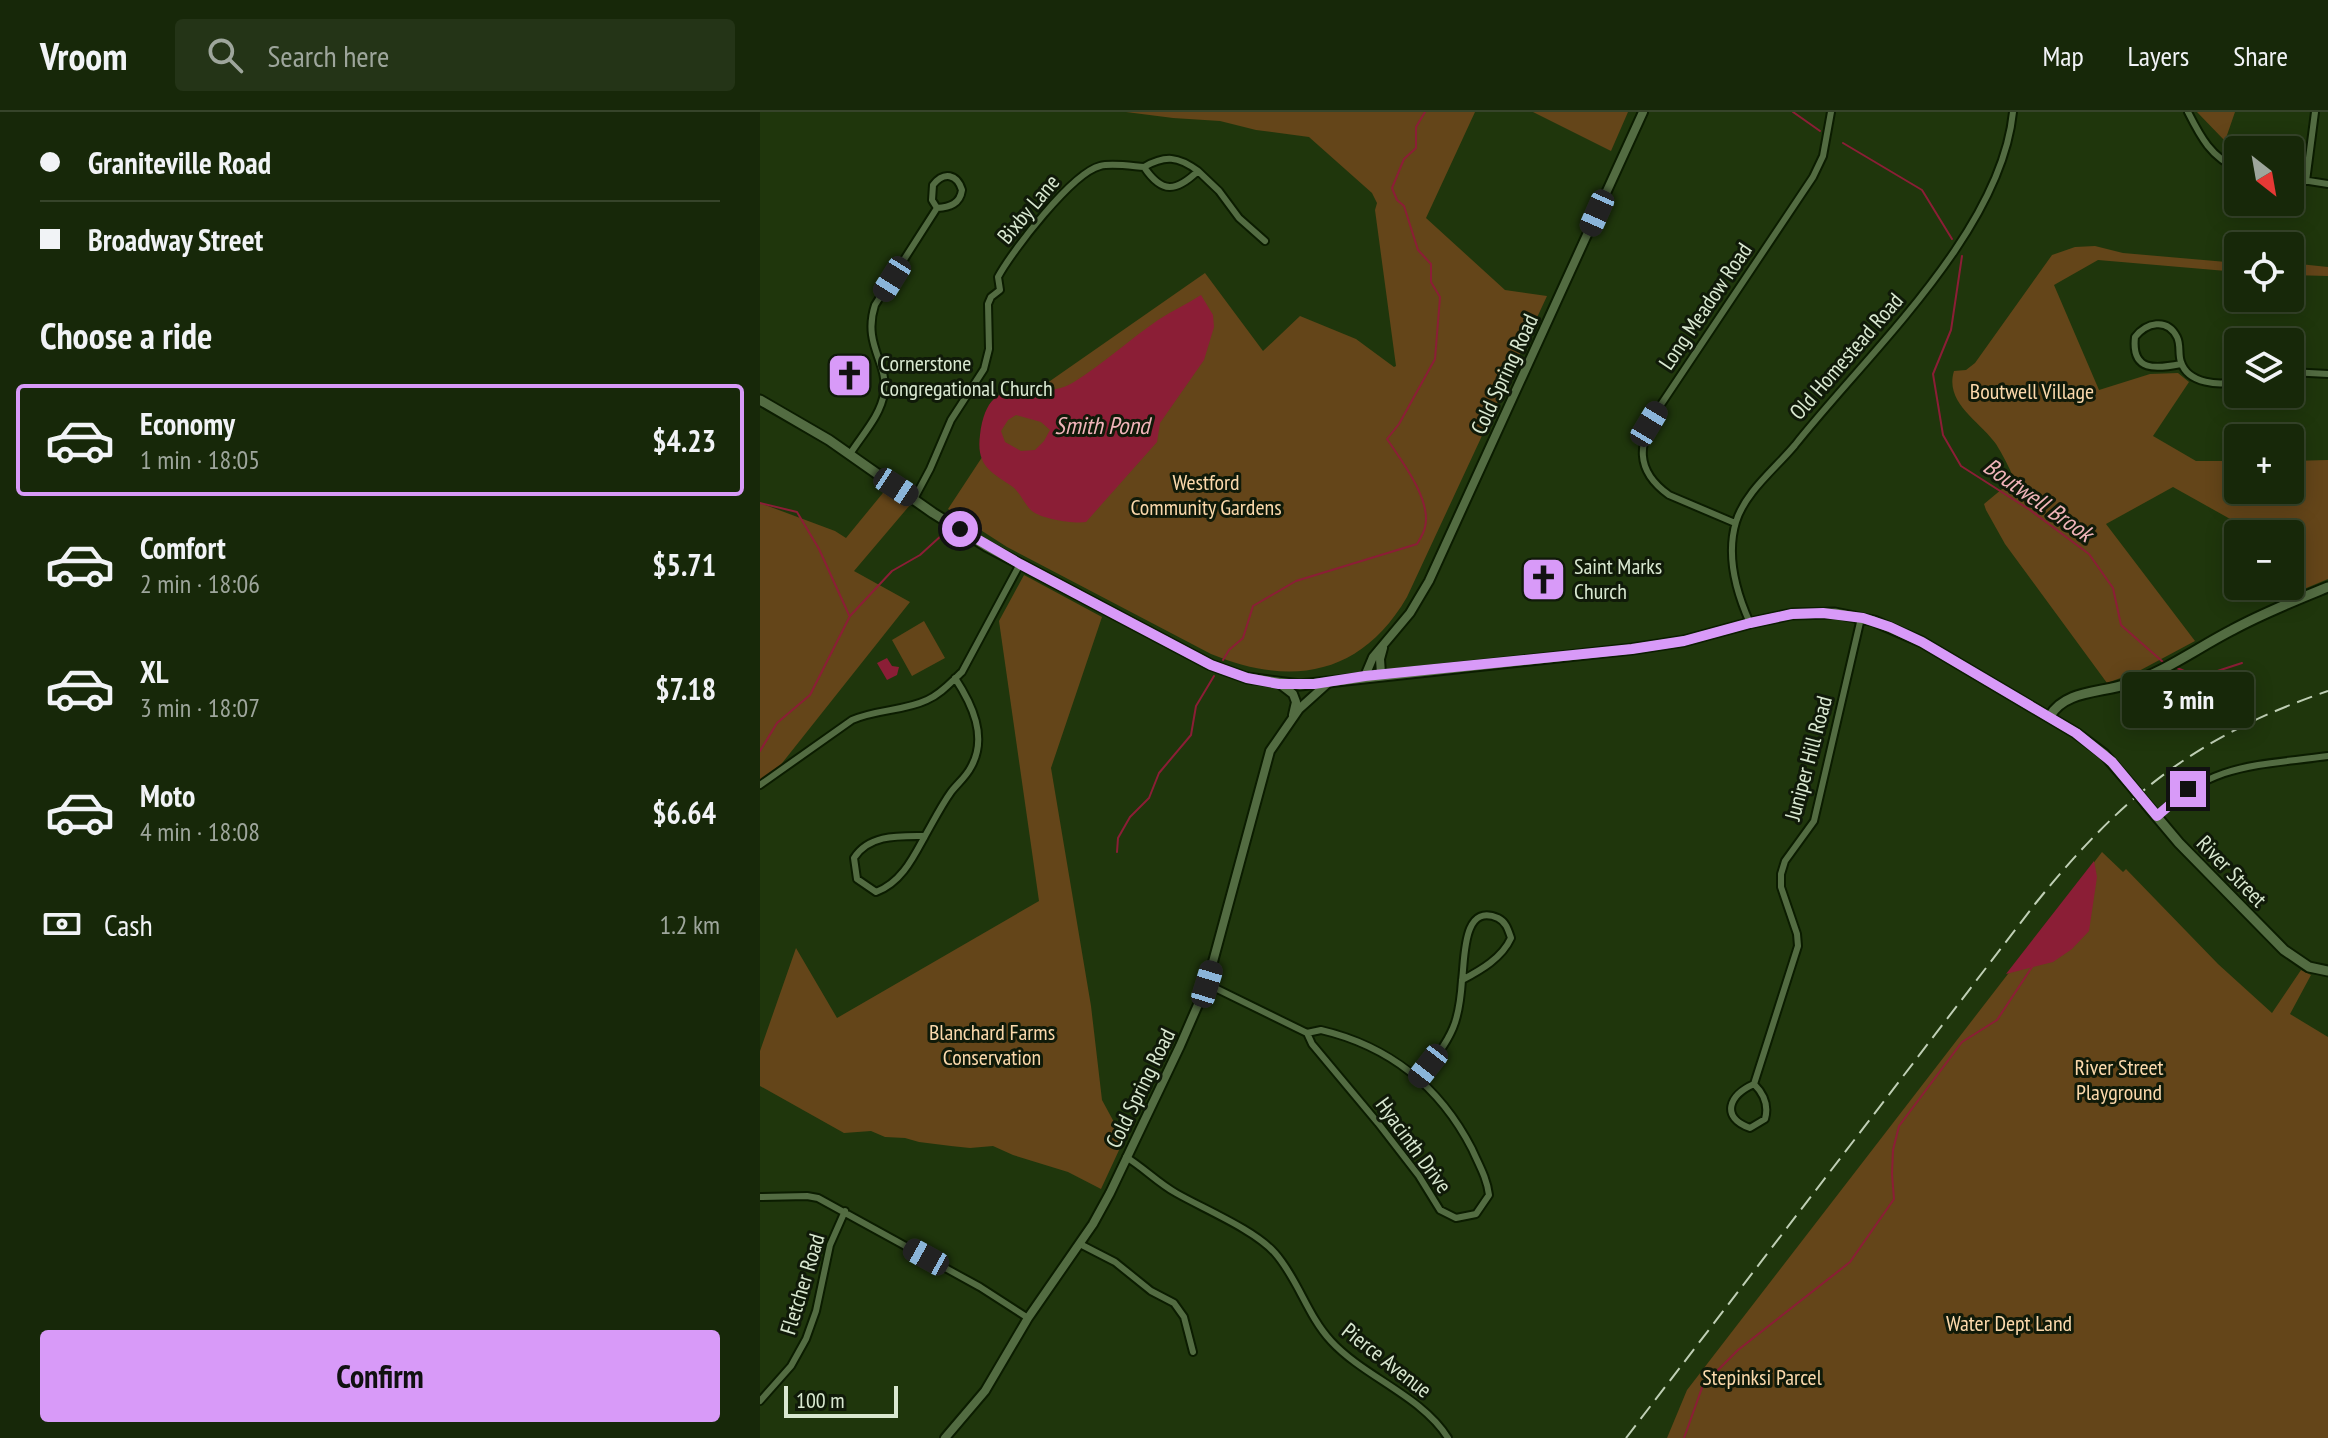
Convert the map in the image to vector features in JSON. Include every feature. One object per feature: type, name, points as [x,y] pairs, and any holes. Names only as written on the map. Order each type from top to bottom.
[{"type":"main road","name":"River Street","points":[[760,400],[1020,564],[1211,665],[1247,678],[1279,684],[1329,682],[1661,645],[1750,623],[1807,613],[1835,613],[1861,618],[1905,634],[2050,716],[2096,747],[2179,843],[2284,950],[2315,970],[2328,971]]},
{"type":"main road","points":[[2050,716],[2056,707],[2071,697],[2136,681],[2244,624],[2328,587]]},
{"type":"street","name":"Cold Spring Road","points":[[1365,676],[1373,657],[1419,599],[1442,556],[1643,112]]},
{"type":"street","name":"Long Meadow Road","points":[[1735,523],[1661,489],[1647,471],[1642,456],[1644,435],[1813,177],[1823,156],[1831,112]]},
{"type":"street","name":"Old Homestead Road","points":[[1750,623],[1732,566],[1735,523],[1747,500],[1909,311],[1954,252],[1977,215],[2003,159],[2011,133],[2013,112]]},
{"type":"street","points":[[2188,112],[2202,138],[2224,161]]},
{"type":"street","points":[[2315,112],[2306,181],[2328,184]]},
{"type":"street","name":"Bixby Lane","points":[[914,499],[951,420],[984,369],[989,349],[988,304],[1000,290],[998,277],[1080,177],[1103,165],[1144,167],[1159,158],[1172,157],[1210,180],[1239,218],[1265,241]]},
{"type":"street","name":"Bixby Lane","points":[[1144,167],[1161,186],[1171,188],[1185,183],[1198,171]]},
{"type":"street","points":[[850,454],[879,410],[885,391],[872,336],[875,305],[937,208],[952,205],[960,199],[962,190],[955,177],[942,176],[933,185],[932,200],[937,208]]},
{"type":"street","points":[[2181,364],[2152,368],[2142,363],[2136,355],[2135,337],[2141,328],[2158,323],[2166,326],[2179,340],[2181,364],[2187,371],[2205,381],[2224,383]]},
{"type":"street","points":[[2304,373],[2328,374]]},
{"type":"street","points":[[760,785],[844,724],[868,713],[911,706],[927,700],[955,678],[962,672],[1020,564]]},
{"type":"street","name":"Juniper Hill Road","points":[[1754,1084],[1765,1099],[1767,1112],[1765,1119],[1750,1128],[1737,1123],[1731,1114],[1731,1106],[1736,1095],[1754,1084],[1798,946],[1781,887],[1781,874],[1785,861],[1814,821],[1861,618]]},
{"type":"street","name":"Cold Spring Road","points":[[1381,674],[1380,659],[1385,644]]},
{"type":"street","points":[[925,836],[891,837],[864,845],[854,858],[857,879],[876,892],[889,887],[915,855],[950,793],[972,765],[978,743],[977,729],[969,699],[955,678]]},
{"type":"street","name":"Cold Spring Road","points":[[945,1438],[985,1391],[1028,1318],[1080,1244],[1110,1193],[1207,984],[1270,751],[1292,718],[1329,682]]},
{"type":"street","points":[[1279,684],[1293,694],[1296,702],[1292,718]]},
{"type":"street","points":[[2157,816],[2195,785],[2225,771],[2328,756]]},
{"type":"street","points":[[1418,1079],[1454,1027],[1465,937],[1471,924],[1481,916],[1494,916],[1503,921],[1511,938],[1507,946],[1483,968],[1462,980]]},
{"type":"street","name":"Hyacinth Drive","points":[[1207,984],[1307,1033],[1321,1030],[1359,1041],[1386,1056],[1438,1096],[1453,1114],[1487,1179],[1489,1195],[1476,1214],[1456,1218],[1440,1210],[1419,1176],[1312,1044],[1307,1033]]},
{"type":"street","name":"Pierce Avenue","points":[[1126,1157],[1175,1193],[1254,1235],[1272,1250],[1285,1265],[1315,1321],[1331,1341],[1428,1416],[1448,1438]]},
{"type":"street","points":[[760,1197],[807,1196],[845,1211],[980,1287],[1028,1318]]},
{"type":"street","name":"Fletcher Road","points":[[760,1401],[791,1366],[806,1339],[816,1311],[830,1245],[845,1211]]},
{"type":"street","points":[[1080,1244],[1115,1262],[1151,1291],[1174,1303],[1184,1317],[1193,1352]]},
{"type":"green space","name":"Westford Community Gardens","points":[[1126,112],[1475,112],[1426,218],[1505,290],[1547,296],[1407,597],[1389,623],[1368,644],[1322,668],[1269,670],[1211,654],[1007,547],[948,509],[1017,404],[1205,273],[1263,351],[1300,316],[1356,339],[1396,366],[1375,210],[1377,203],[1372,193],[1309,137],[1256,130],[1220,121]]},
{"type":"green space","points":[[1533,112],[1628,112],[1611,151]]},
{"type":"green space","points":[[2197,112],[2235,112],[2224,140]]},
{"type":"green space","name":"Boutwell Village","points":[[2095,246],[2123,253],[2224,262],[2224,271],[2098,260],[2054,285],[2099,390],[2150,374],[2178,373],[2189,382],[2153,436],[2196,461],[2224,461],[2224,504],[2304,504],[2304,461],[2328,460],[2328,579],[2304,589],[2304,520],[2232,520],[2173,487],[2106,524],[2195,641],[2137,672],[2107,683],[2005,544],[1986,510],[1984,504],[2014,479],[1996,444],[1959,402],[1952,382],[1954,371],[1966,370],[1975,363],[2052,255],[2075,247]]},
{"type":"green space","points":[[2304,264],[2328,267],[2328,276],[2304,275]]},
{"type":"green space","points":[[887,488],[910,505],[854,571],[910,602],[779,767],[760,780],[760,503],[846,538]]},
{"type":"green space","name":"Blanchard Farms Conservation","points":[[1024,575],[1102,617],[1051,768],[1091,1006],[1102,1100],[1115,1124],[1126,1135],[1101,1189],[1068,1172],[993,1146],[951,1146],[885,1137],[871,1131],[844,1133],[760,1086],[760,1051],[796,948],[837,1018],[1039,901],[999,621]]},
{"type":"green space","points":[[924,621],[945,658],[912,676],[892,640]]},
{"type":"green space","points":[[2102,852],[2123,872],[2126,869],[2218,964],[2272,1013],[2301,970],[2311,975],[2290,1014],[2328,1037],[2328,1438],[1667,1438],[1687,1390]]},
{"type":"water","name":"Smith Pond","points":[[1201,295],[1213,315],[1214,327],[1204,360],[1160,423],[1157,442],[1086,522],[1058,520],[1037,514],[1013,487],[987,467],[979,446],[985,413],[993,400],[1016,390],[1045,390],[1074,382],[1158,320]],"holes":[[[1016,415],[1041,422],[1050,430],[1035,450],[1021,451],[1005,442],[1001,431],[1008,420]]]},
{"type":"water","points":[[887,658],[892,666],[899,667],[897,675],[887,680],[877,663]]},
{"type":"water","points":[[2094,861],[2097,877],[2089,931],[2072,949],[2053,962],[2006,974]]},
{"type":"waterway","points":[[1223,660],[1243,638],[1253,606],[1296,581],[1417,544],[1424,531],[1426,516],[1420,493],[1387,439],[1399,424],[1435,359],[1440,297],[1431,282],[1431,264],[1418,250],[1404,206],[1397,200],[1392,188],[1404,159],[1416,148],[1416,127],[1425,112]]},
{"type":"waterway","name":"Boutwell Brook","points":[[1793,112],[1820,131]]},
{"type":"waterway","name":"Boutwell Brook","points":[[1843,143],[1922,190],[1952,239]]},
{"type":"waterway","name":"Boutwell Brook","points":[[1962,256],[1951,330],[1933,374],[1943,435],[1961,466],[2030,510],[2089,554],[2113,588],[2121,625],[2163,662]]},
{"type":"waterway","points":[[760,503],[797,512],[819,549],[849,615]]},
{"type":"waterway","points":[[760,751],[777,723],[810,695],[850,616],[892,571],[920,555],[942,535]]},
{"type":"waterway","name":"Boutwell Brook","points":[[2177,668],[2199,677],[2242,663]]},
{"type":"waterway","points":[[1117,852],[1118,838],[1130,817],[1149,798],[1159,773],[1191,735],[1196,706],[1214,676]]},
{"type":"waterway","points":[[1684,1438],[1703,1385],[1738,1350],[1850,1262],[1894,1199],[1893,1150],[1899,1126],[1962,1042],[1997,1020],[2032,967]]},
{"type":"railway","points":[[1626,1438],[2035,904],[2099,831],[2131,801],[2200,750],[2239,728],[2328,691]]},
{"type":"place","name":"Cornerstone Congregational Church","points":[[849,376]]},
{"type":"place","name":"Saint Marks Church","points":[[1543,579]]},
{"type":"route","points":[[960,529],[986,546],[1211,665],[1235,675],[1279,684],[1314,684],[1632,649],[1684,641],[1792,614],[1835,613],[1863,618],[1922,642],[2076,733],[2112,762],[2157,816],[2188,789]]},
{"type":"park label","name":"River Street Playground","points":[[2119,1080]]},
{"type":"park label","name":"Water Dept Land","points":[[2009,1323]]},
{"type":"park label","name":"Stepinksi Parcel","points":[[1762,1377]]}]
